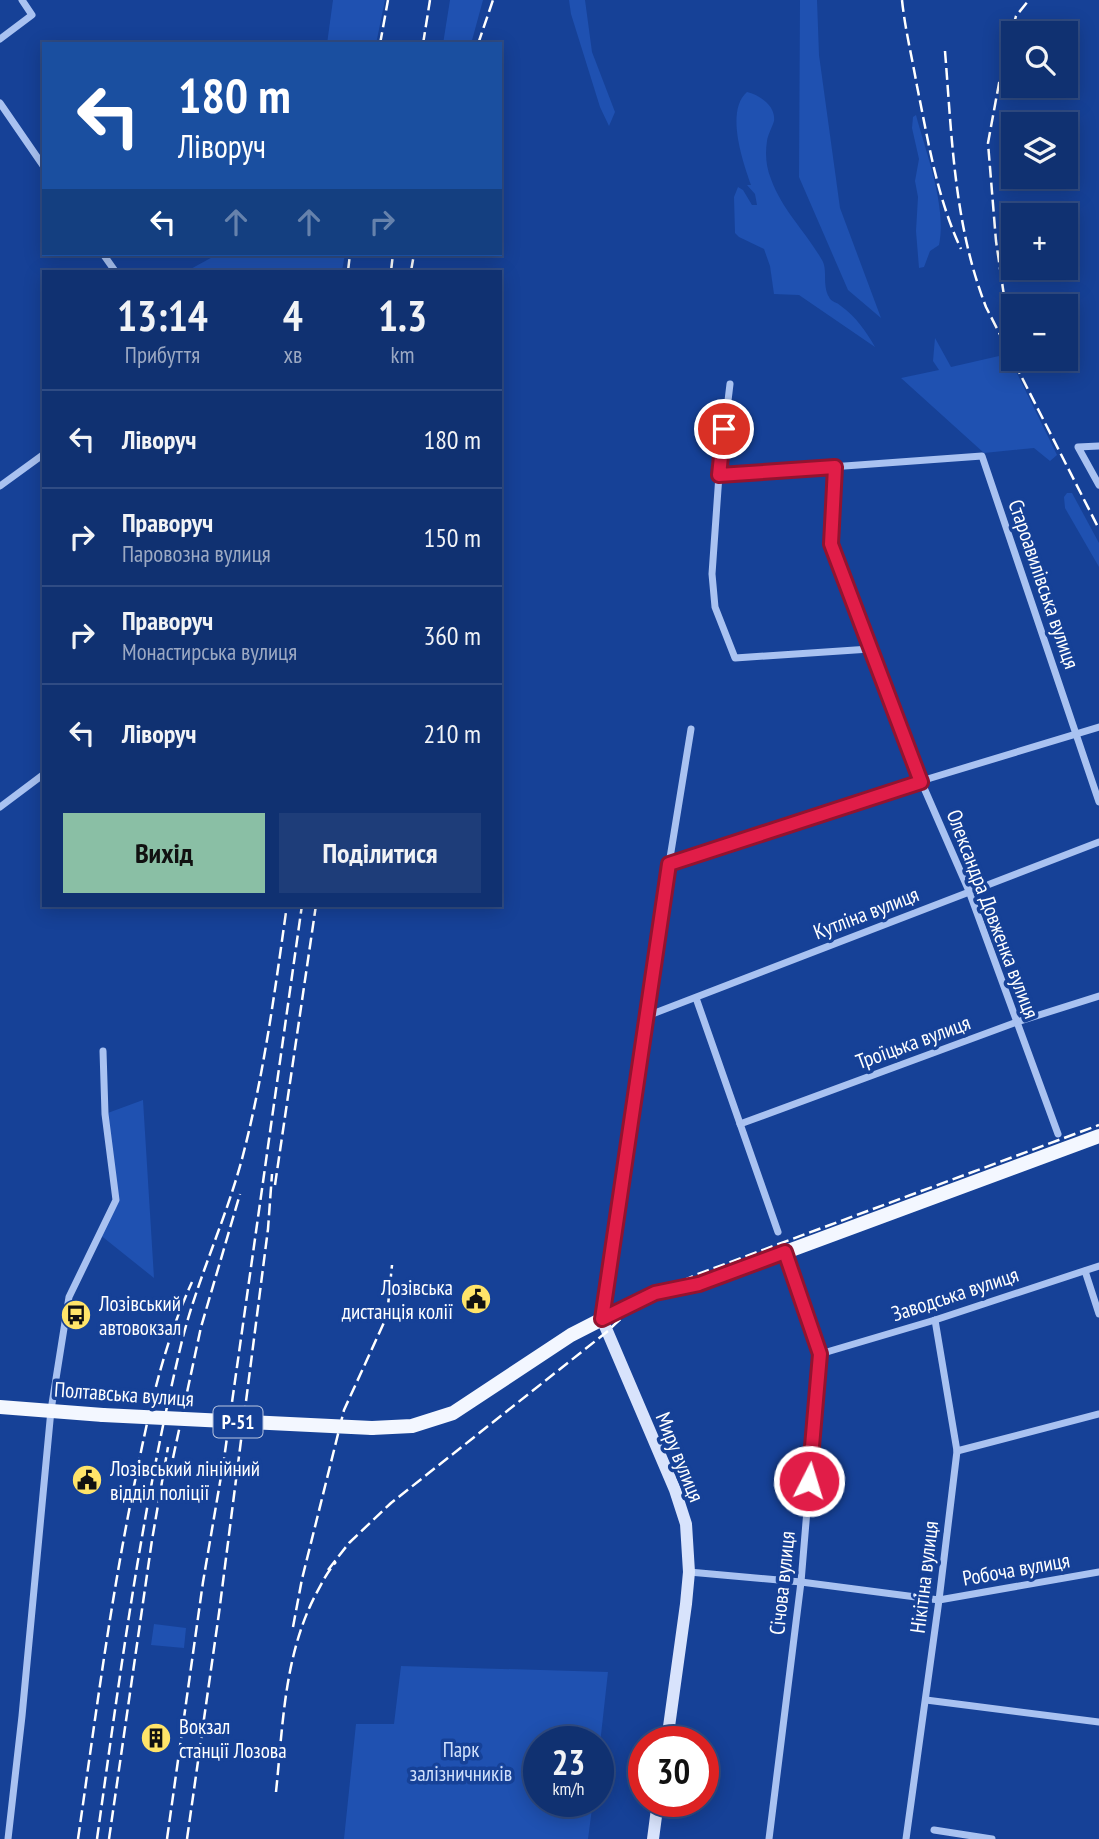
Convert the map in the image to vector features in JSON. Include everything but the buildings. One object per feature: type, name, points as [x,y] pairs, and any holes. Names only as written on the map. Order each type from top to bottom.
[{"type":"main road","name":"Р-51","points":[[602,1319],[655,1293],[699,1284],[1099,1136]]},
{"type":"main road","name":"Полтавська вулиця","points":[[0,1407],[103,1415],[372,1428],[412,1426],[453,1413],[571,1335],[602,1319]]},
{"type":"main road","name":"Миру вулиця","points":[[602,1319],[675,1490],[686,1524],[689,1572],[669,1726]]},
{"type":"main road","points":[[653,1839],[656,1817]]},
{"type":"street","points":[[0,38],[32,15],[22,0]]},
{"type":"street","points":[[0,103],[42,164]]},
{"type":"street","points":[[730,384],[719,475],[712,574],[715,607],[735,658],[870,649]]},
{"type":"street","points":[[1099,446],[1078,447],[1099,485]]},
{"type":"street","points":[[0,486],[42,455]]},
{"type":"street","name":"Староавилівська вулиця","points":[[835,467],[982,456],[1099,802]]},
{"type":"street","points":[[719,475],[835,467]]},
{"type":"street","name":"Олександра Довженка вулиця","points":[[835,467],[831,544],[921,782],[969,891],[1058,1134]]},
{"type":"street","points":[[669,864],[1099,727]]},
{"type":"street","points":[[602,1319],[691,729]]},
{"type":"street","points":[[0,807],[42,776]]},
{"type":"street","name":"Кутліна вулиця","points":[[646,1016],[1099,842]]},
{"type":"street","name":"Троїцька вулиця","points":[[740,1124],[1017,1022],[1099,996]]},
{"type":"street","points":[[696,998],[778,1232]]},
{"type":"street","points":[[8,1839],[23,1716],[51,1410],[69,1297],[116,1200],[105,1114],[103,1051]]},
{"type":"street","name":"Січова вулиця","points":[[769,1839],[801,1582],[820,1354],[785,1252]]},
{"type":"street","name":"Заводська вулиця","points":[[820,1354],[935,1320],[1099,1266]]},
{"type":"street","points":[[1085,1271],[1099,1314]]},
{"type":"street","name":"Нікітіна вулиця","points":[[906,1839],[957,1451],[935,1320]]},
{"type":"street","points":[[957,1451],[1099,1414]]},
{"type":"street","name":"Робоча вулиця","points":[[689,1572],[801,1582],[939,1600],[1099,1572]]},
{"type":"street","points":[[926,1700],[1099,1722]]},
{"type":"street","points":[[934,1830],[992,1839]]},
{"type":"green space","points":[[333,0],[385,0],[376,42],[327,42]]},
{"type":"green space","points":[[450,0],[483,0],[472,42],[443,42]]},
{"type":"green space","points":[[569,0],[585,0],[592,52],[615,112],[609,126],[600,107]]},
{"type":"green space","points":[[800,0],[817,0],[819,55],[840,208],[881,318],[848,290],[799,177]]},
{"type":"green space","points":[[747,92],[770,106],[774,116],[766,151],[769,174],[781,201],[822,260],[829,297],[856,320],[875,347],[799,295],[774,294],[770,266],[764,249],[735,233],[734,197],[738,187],[743,190],[752,205],[757,205],[755,194],[747,185],[751,185],[740,150],[736,124],[737,111]]},
{"type":"green space","points":[[916,115],[938,197],[941,230],[939,245],[930,251],[924,267],[919,268],[916,231],[918,197],[915,181],[919,159],[912,128],[913,117]]},
{"type":"green space","points":[[214,256],[345,256],[342,270],[189,270]]},
{"type":"green space","points":[[935,338],[951,367],[999,356],[1001,371],[1016,371],[1057,455],[1050,461],[1034,448],[984,453],[901,378],[939,370],[933,361]]},
{"type":"green space","points":[[1067,493],[1072,493],[1099,543],[1099,567],[1065,508],[1064,497]]},
{"type":"green space","points":[[143,1100],[154,1278],[99,1234],[116,1200],[105,1114]]},
{"type":"green space","points":[[154,1624],[186,1628],[184,1648],[151,1645]]},
{"type":"green space","name":"Парк залізничників","points":[[401,1666],[608,1672],[602,1726],[523,1726],[523,1817],[591,1817],[588,1839],[344,1839],[356,1724],[394,1724]]},
{"type":"railway","points":[[380,42],[388,0]]},
{"type":"railway","points":[[423,42],[430,0]]},
{"type":"railway","points":[[479,42],[493,0]]},
{"type":"railway","points":[[902,0],[934,169],[961,249]]},
{"type":"railway","points":[[1004,294],[996,241],[988,143],[1002,67],[1016,16],[1029,0]]},
{"type":"railway","points":[[945,51],[956,181],[975,276],[986,307],[1099,529]]},
{"type":"railway","points":[[348,270],[350,256]]},
{"type":"railway","points":[[391,270],[393,256]]},
{"type":"railway","points":[[411,270],[414,256]]},
{"type":"railway","points":[[97,1839],[133,1591],[167,1406],[187,1322],[235,1182],[250,1127],[268,1032],[287,907]]},
{"type":"railway","points":[[167,1839],[302,907]]},
{"type":"railway","points":[[275,1185],[316,907]]},
{"type":"railway","points":[[328,1570],[349,1543],[391,1503],[650,1298],[698,1274],[1099,1125]]},
{"type":"railway","points":[[187,1839],[219,1613],[268,1229],[272,1174]]},
{"type":"railway","points":[[173,1458],[201,1327],[240,1194]]},
{"type":"railway","points":[[293,1627],[302,1579],[344,1410],[387,1316],[392,1265]]},
{"type":"railway","points":[[78,1839],[110,1618],[139,1460],[164,1357],[192,1282]]},
{"type":"railway","points":[[109,1839],[168,1447]]},
{"type":"railway","points":[[276,1792],[283,1716],[297,1641],[316,1594],[336,1562]]},
{"type":"place","name":"Лозівська дистанція колії","points":[[476,1299]]},
{"type":"place","name":"Лозівський автовокзал","points":[[76,1315]]},
{"type":"place","name":"Лозівський лінійний відділ поліції","points":[[87,1480]]},
{"type":"place","name":"Вокзал станції Лозова","points":[[156,1738]]},
{"type":"route","points":[[724,429],[719,475],[835,467],[831,544],[921,782],[669,864],[602,1319],[655,1293],[699,1284],[785,1252],[820,1354],[809,1481]]}]
